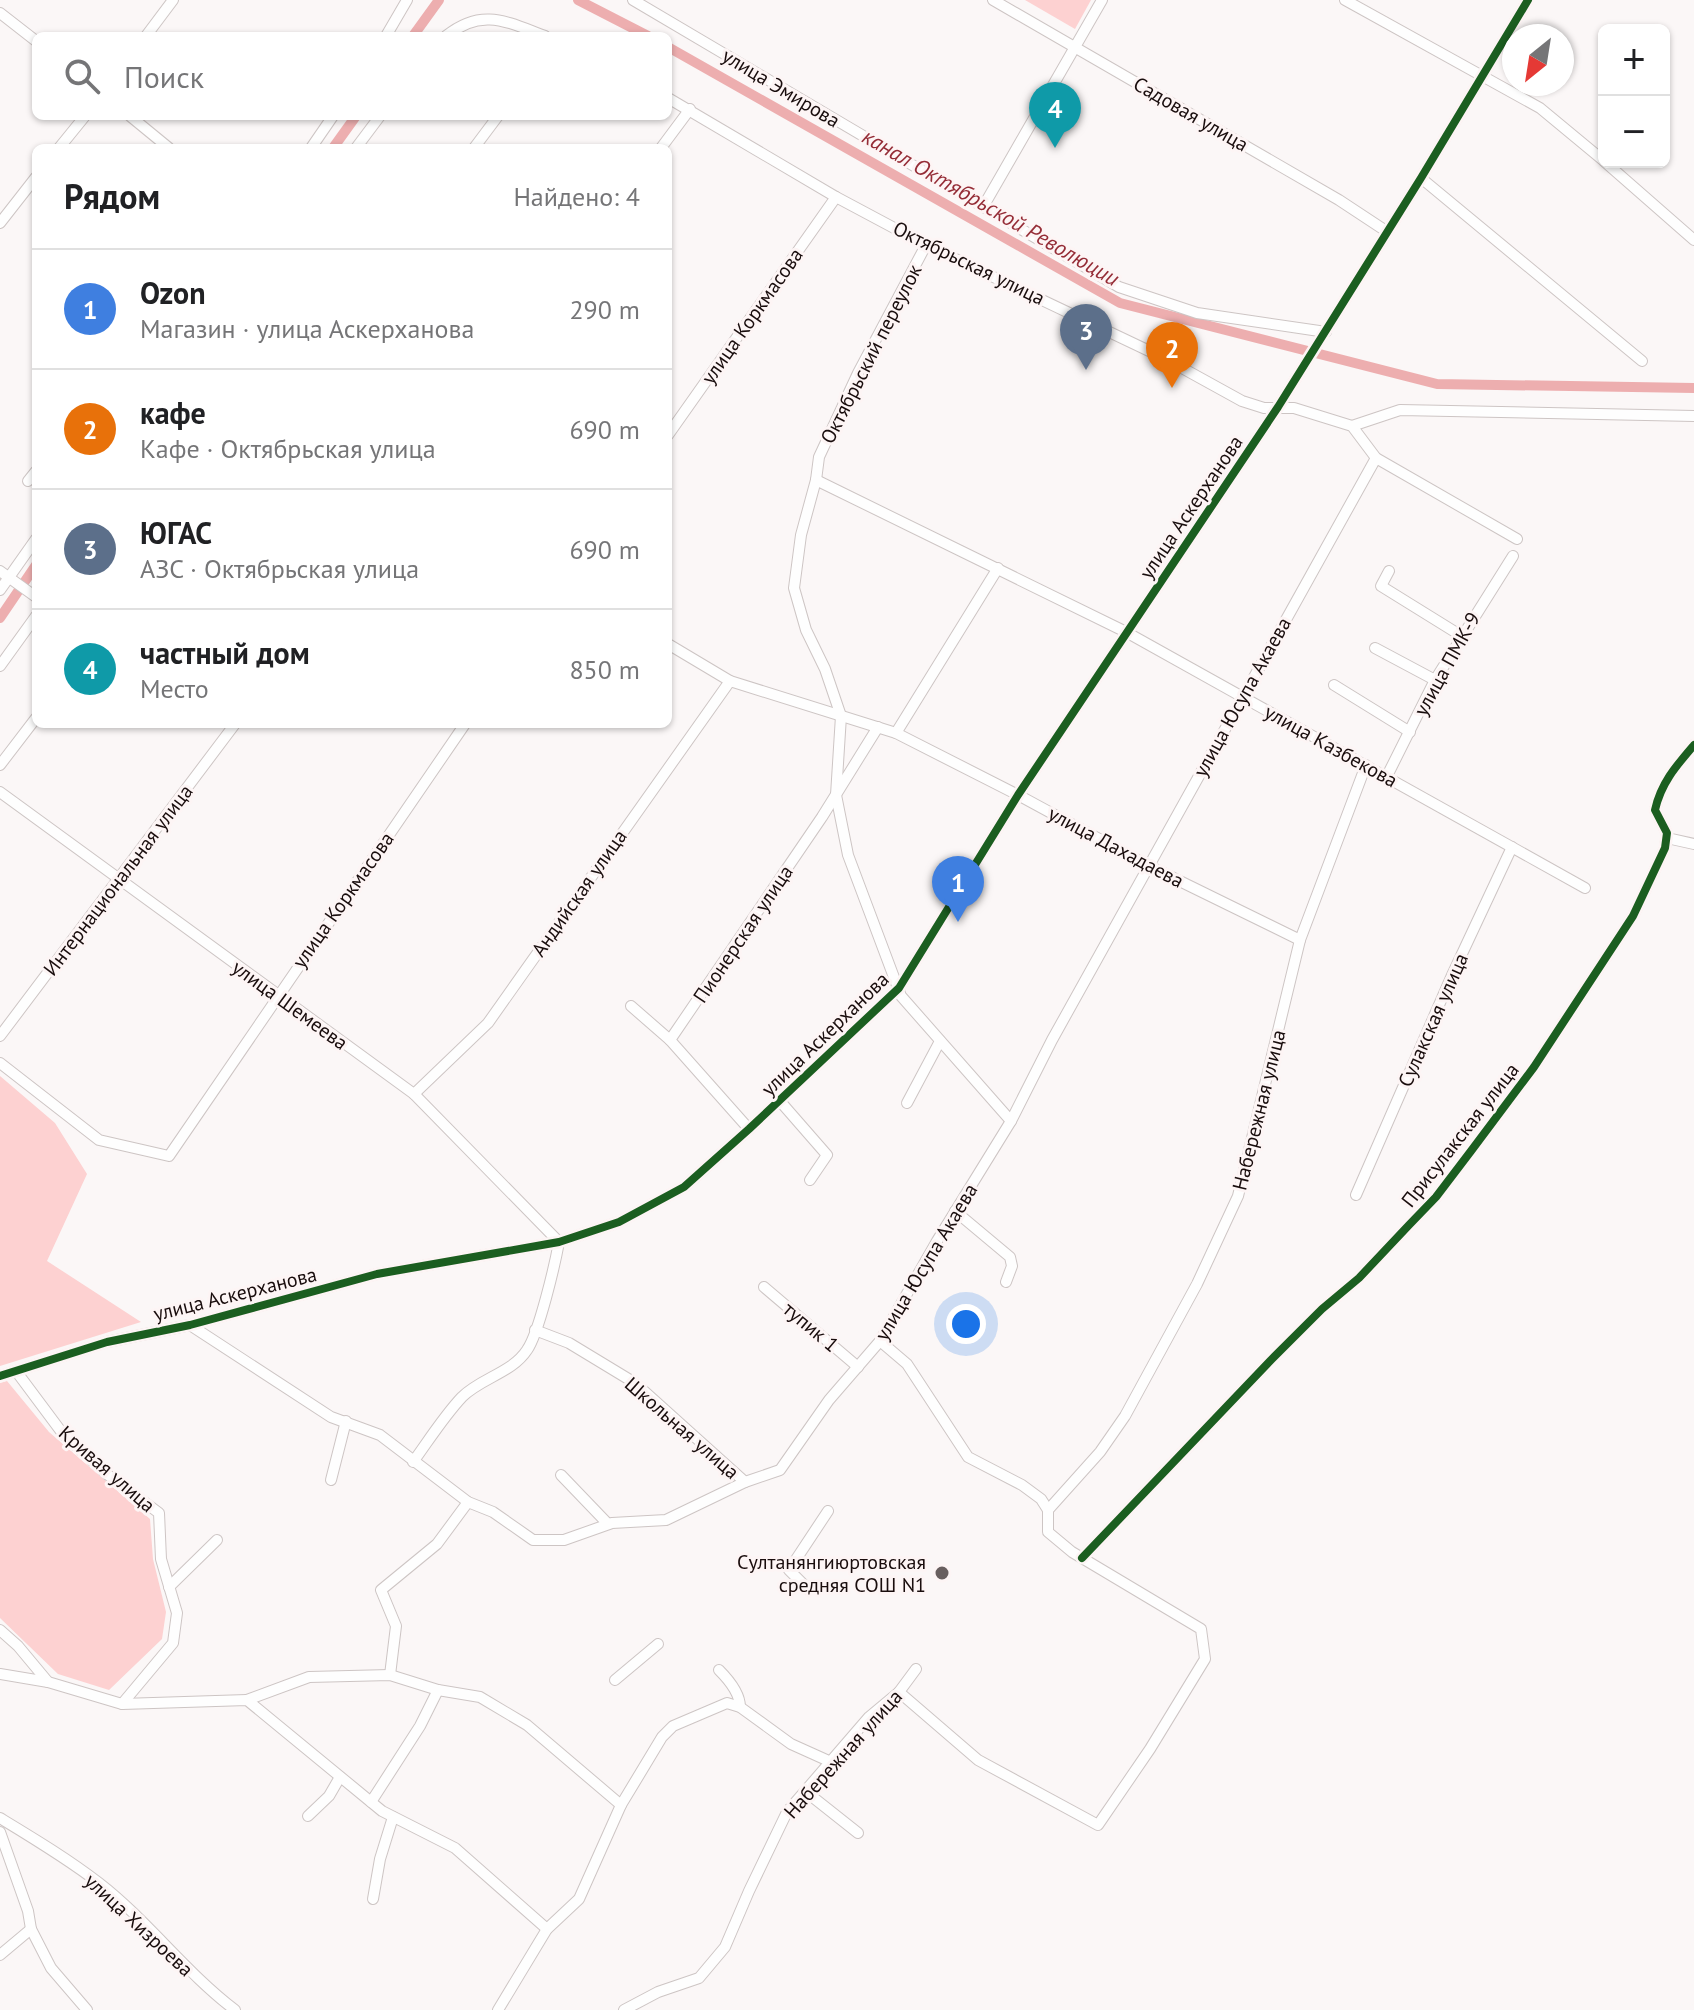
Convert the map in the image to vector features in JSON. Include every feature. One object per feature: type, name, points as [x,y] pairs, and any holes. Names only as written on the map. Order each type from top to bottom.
[{"type":"street","points":[[149,32],[173,0]]},
{"type":"street","points":[[388,32],[407,0]]},
{"type":"street","name":"улица Эмирова","points":[[633,0],[1119,287],[1197,313],[1323,336]]},
{"type":"street","name":"Садовая улица","points":[[993,0],[1386,231]]},
{"type":"street","points":[[983,207],[1102,0]]},
{"type":"street","points":[[1345,0],[1540,108],[1598,157]]},
{"type":"street","name":"улица Аскерханова","points":[[0,1376],[107,1342],[190,1325],[377,1274],[559,1242],[619,1222],[684,1187],[749,1129],[899,988],[1018,795],[1278,407],[1528,0]]},
{"type":"street","points":[[0,13],[32,38]]},
{"type":"street","points":[[451,32],[460,25],[487,17],[533,32]]},
{"type":"street","name":"Октябрьская улица","points":[[672,100],[836,197],[926,245],[1164,358],[1242,401],[1253,406],[1305,411],[1352,426]]},
{"type":"street","points":[[664,144],[690,109]]},
{"type":"street","points":[[62,144],[82,120]]},
{"type":"street","points":[[135,120],[164,144]]},
{"type":"street","points":[[314,144],[330,120]]},
{"type":"street","points":[[359,144],[377,120]]},
{"type":"street","points":[[477,144],[495,120]]},
{"type":"street","points":[[1611,168],[1694,240]]},
{"type":"street","points":[[1421,178],[1642,361]]},
{"type":"street","points":[[0,223],[32,182]]},
{"type":"street","name":"улица Коркмасова","points":[[672,429],[836,197]]},
{"type":"street","name":"Октябрьский переулок","points":[[926,245],[819,457],[801,535],[794,588],[806,630],[825,669],[841,716],[836,795],[848,855],[901,996],[1011,1121]]},
{"type":"street","points":[[1517,539],[1376,458],[1352,426],[1400,410],[1694,416]]},
{"type":"street","name":"улица Юсупа Акаева","points":[[190,1325],[331,1417],[380,1435],[468,1502],[493,1512],[533,1540],[564,1540],[608,1524],[666,1520],[745,1482],[780,1470],[829,1400],[880,1341],[1011,1121],[1052,1040],[1376,458]]},
{"type":"street","points":[[28,481],[32,476]]},
{"type":"street","name":"улица Казбекова","points":[[816,480],[1126,632],[1585,888]]},
{"type":"street","points":[[0,590],[4,574],[32,543]]},
{"type":"street","name":"улица ПМК-9","points":[[1387,776],[1460,635],[1513,556]]},
{"type":"street","points":[[896,733],[998,568]]},
{"type":"street","points":[[1389,571],[1381,586],[1460,635]]},
{"type":"street","points":[[4,574],[32,594]]},
{"type":"street","points":[[0,666],[32,622]]},
{"type":"street","name":"улица Дахадаева","points":[[672,646],[730,681],[896,733],[1149,866],[1300,940]]},
{"type":"street","points":[[1375,648],[1435,680]]},
{"type":"street","name":"Андийская улица","points":[[414,1094],[488,1023],[730,681]]},
{"type":"street","points":[[1334,685],[1410,732]]},
{"type":"street","points":[[0,765],[32,723]]},
{"type":"street","name":"Пионерская улица","points":[[670,1040],[836,795],[878,727]]},
{"type":"street","name":"Интернациональная улица","points":[[0,1036],[232,728]]},
{"type":"street","name":"улица Коркмасова","points":[[0,1063],[99,1140],[169,1156],[462,728]]},
{"type":"street","points":[[1694,745],[1660,791],[1655,810],[1667,838],[1694,844]]},
{"type":"street","name":"Набережная улица","points":[[1048,1510],[1100,1452],[1125,1416],[1197,1284],[1238,1196],[1300,940],[1366,765]]},
{"type":"street","name":"улица Шемеева","points":[[0,792],[414,1094],[559,1242]]},
{"type":"street","name":"Присулакская улица","points":[[1082,1558],[1261,1370],[1322,1309],[1359,1278],[1436,1197],[1534,1067],[1592,982],[1633,916],[1667,838]]},
{"type":"street","name":"Сулакская улица","points":[[1356,1195],[1512,847]]},
{"type":"street","points":[[631,1006],[670,1040],[749,1129]]},
{"type":"street","points":[[907,1103],[940,1041]]},
{"type":"street","points":[[779,1100],[827,1155],[810,1180]]},
{"type":"street","points":[[955,1211],[1010,1257],[1012,1266],[1006,1282]]},
{"type":"street","points":[[413,1462],[463,1396],[497,1375],[528,1349],[556,1263],[559,1242]]},
{"type":"street","name":"тупик 1","points":[[764,1287],[858,1367]]},
{"type":"street","name":"Школьная улица","points":[[535,1330],[569,1343],[635,1383],[745,1482]]},
{"type":"street","points":[[880,1341],[907,1364],[968,1457],[1022,1485],[1041,1499],[1048,1510],[1048,1532],[1082,1558],[1201,1629],[1205,1659],[1150,1749],[1098,1825],[978,1760],[899,1692]]},
{"type":"street","name":"Кривая улица","points":[[16,1371],[63,1434],[108,1475],[159,1513],[161,1559],[177,1613],[173,1643],[122,1704]]},
{"type":"street","points":[[331,1480],[346,1421]]},
{"type":"street","points":[[561,1475],[608,1524]]},
{"type":"street","points":[[390,1675],[396,1626],[381,1590],[437,1544],[468,1502]]},
{"type":"street","points":[[809,1590],[789,1570],[828,1511]]},
{"type":"street","points":[[169,1587],[217,1540]]},
{"type":"street","points":[[0,1630],[48,1682]]},
{"type":"street","points":[[615,1680],[658,1644]]},
{"type":"street","name":"Набережная улица","points":[[624,2010],[658,1992],[699,1978],[708,1968],[725,1947],[787,1812],[869,1717],[899,1692],[916,1669]]},
{"type":"street","points":[[719,1670],[740,1700],[740,1707]]},
{"type":"street","points":[[0,1674],[48,1682],[122,1704],[247,1700],[309,1677],[390,1675],[438,1690],[480,1697],[527,1725],[621,1805]]},
{"type":"street","points":[[371,1802],[420,1726],[438,1690]]},
{"type":"street","points":[[247,1700],[371,1802],[393,1817],[455,1848],[547,1929]]},
{"type":"street","points":[[498,2010],[547,1929],[579,1899],[621,1805],[662,1737],[673,1726],[727,1703],[740,1707],[791,1744],[831,1762]]},
{"type":"street","points":[[308,1816],[329,1796],[340,1777]]},
{"type":"street","points":[[805,1791],[858,1833]]},
{"type":"street","points":[[373,1899],[380,1859],[393,1817]]},
{"type":"street","name":"улица Хизроева","points":[[0,1818],[99,1883],[205,1987],[235,2010]]},
{"type":"street","points":[[0,1832],[28,1911],[31,1929],[51,1968],[87,2010]]},
{"type":"street","points":[[0,1955],[31,1929]]},
{"type":"shaded area","points":[[1025,0],[1091,0],[1075,29]]},
{"type":"shaded area","points":[[0,1076],[55,1123],[87,1174],[47,1261],[141,1322],[0,1366]]},
{"type":"shaded area","points":[[7,1381],[49,1432],[150,1519],[153,1559],[166,1612],[162,1639],[109,1690],[58,1674],[0,1618],[0,1383]]},
{"type":"waterway","points":[[416,32],[439,0]]},
{"type":"waterway","name":"канал Октябрьской Революции","points":[[578,0],[640,32]]},
{"type":"waterway","name":"канал Октябрьской Революции","points":[[672,49],[1120,303],[1437,384],[1694,388]]},
{"type":"waterway","points":[[336,144],[353,120]]},
{"type":"waterway","points":[[0,618],[32,571]]},
{"type":"cycle path","points":[[0,1376],[107,1342],[190,1325],[377,1274],[559,1242],[619,1222],[684,1187],[749,1129],[899,988],[1018,795],[1278,407],[1528,0]]},
{"type":"cycle path","points":[[1082,1558],[1271,1360],[1322,1309],[1359,1278],[1436,1197],[1471,1151],[1534,1067],[1633,916],[1665,848],[1667,833],[1655,810],[1661,791],[1694,745]]},
{"type":"place","name":"частный дом","points":[[1055,148]]},
{"type":"place","name":"ЮГАС","points":[[1086,370]]},
{"type":"place","name":"кафе","points":[[1172,388]]},
{"type":"place","name":"Ozon","points":[[958,922]]},
{"type":"place","name":"Султанянгиюртовская средняя СОШ N1","points":[[942,1573]]}]
